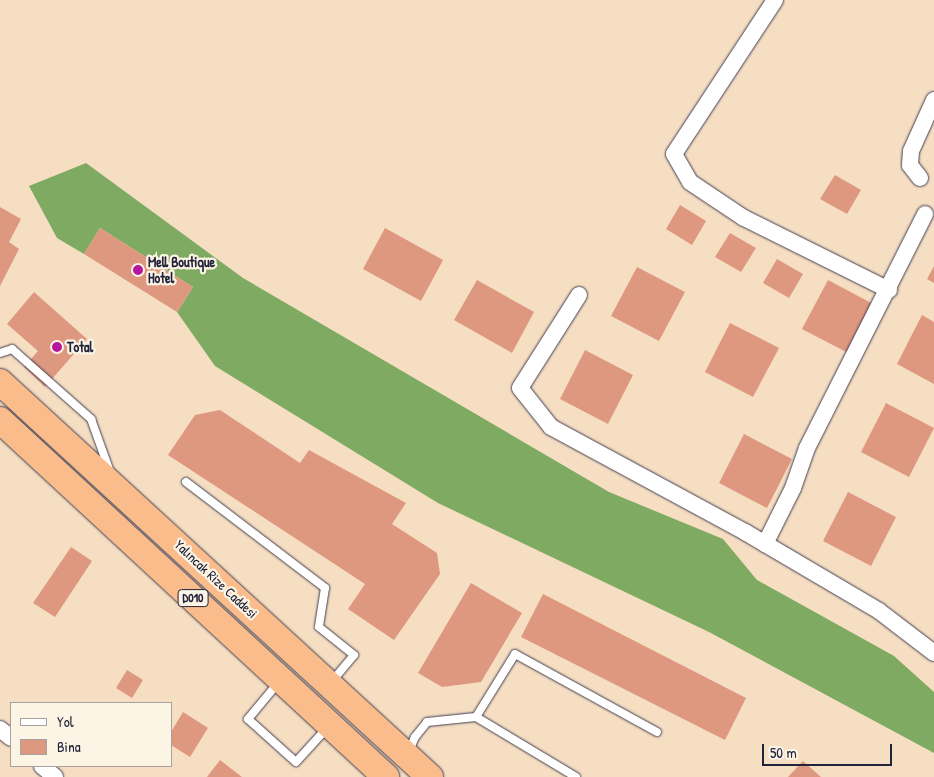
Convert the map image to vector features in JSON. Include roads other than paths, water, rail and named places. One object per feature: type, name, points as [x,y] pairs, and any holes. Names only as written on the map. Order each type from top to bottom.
[{"type":"highway","name":"Yalıncak Rize Caddesi","points":[[0,382],[115,485],[430,777]]},
{"type":"highway","name":"D010","points":[[0,420],[386,777]]},
{"type":"street","points":[[775,0],[674,154],[690,182],[744,218],[889,290]]},
{"type":"street","points":[[920,178],[910,165],[911,151],[934,100]]},
{"type":"street","points":[[765,544],[793,488],[807,448],[889,290],[925,214]]},
{"type":"street","points":[[578,295],[520,388],[551,426],[765,544],[880,612],[934,652]]},
{"type":"street","points":[[0,728],[10,737]]},
{"type":"street","points":[[43,767],[55,777]]},
{"type":"lane","points":[[0,353],[12,349],[92,419],[115,485]]},
{"type":"lane","points":[[186,482],[325,588],[319,627],[354,655],[330,684]]},
{"type":"lane","points":[[476,717],[515,654],[657,732]]},
{"type":"lane","points":[[281,680],[248,719],[296,762],[330,725]]},
{"type":"lane","points":[[407,756],[415,737],[427,722],[476,717],[576,777]]},
{"type":"place","name":"Mell Boutique Hotel","points":[[138,270]]},
{"type":"place","name":"Total","points":[[57,347]]}]
